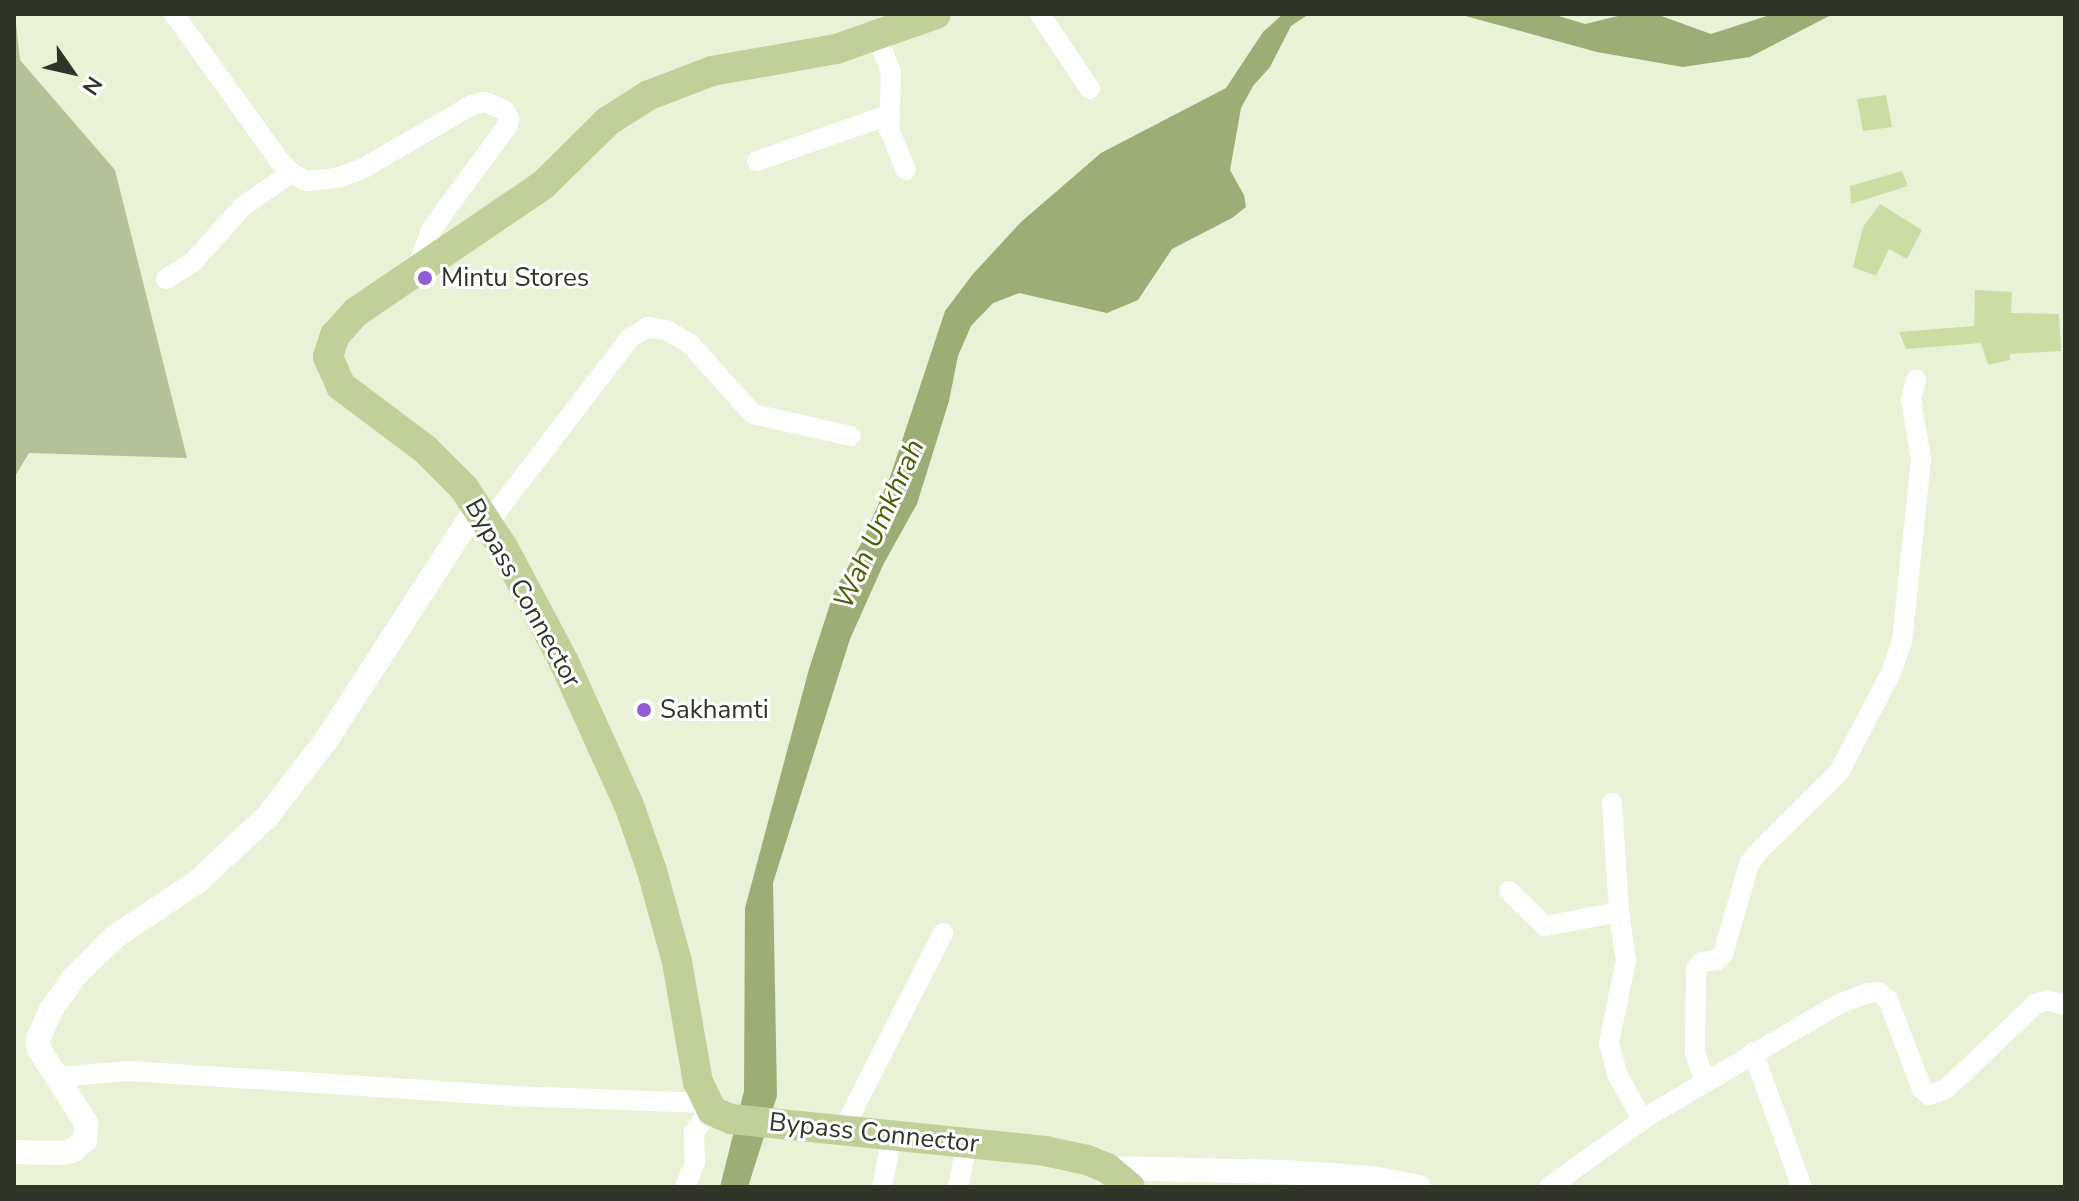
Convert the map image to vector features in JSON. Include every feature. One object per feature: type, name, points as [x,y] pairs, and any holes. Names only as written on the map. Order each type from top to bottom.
[{"type":"main road","name":"Bypass Connector","points":[[936,14],[878,37],[836,49],[712,71],[649,95],[608,121],[543,185],[356,312],[335,335],[328,357],[350,394],[443,464],[483,515],[564,662],[629,805],[652,871],[677,962],[694,1061],[718,1112],[793,1125],[1045,1151],[1087,1160],[1119,1178]]},
{"type":"street","points":[[174,14],[291,173],[307,181],[337,178],[383,159],[472,105],[485,102],[498,105],[509,118],[508,125],[431,230],[417,268]]},
{"type":"street","points":[[1040,14],[1090,89]]},
{"type":"street","points":[[878,37],[891,73],[889,129],[906,170]]},
{"type":"street","points":[[757,161],[888,115]]},
{"type":"street","points":[[166,279],[192,263],[242,207],[291,173]]},
{"type":"street","points":[[14,1152],[61,1153],[72,1151],[85,1140],[86,1123],[42,1058],[38,1039],[51,1010],[73,978],[116,936],[217,865],[274,809],[327,739],[483,515],[630,338],[648,327],[666,330],[690,344],[753,414],[851,436]]},
{"type":"street","points":[[1705,1081],[1695,1054],[1696,969],[1702,962],[1717,960],[1723,954],[1749,864],[1839,772],[1891,673],[1902,641],[1921,459],[1911,399],[1916,380]]},
{"type":"street","points":[[1612,803],[1625,978],[1609,1043],[1618,1076],[1642,1119]]},
{"type":"street","points":[[1509,891],[1545,926],[1619,912]]},
{"type":"street","points":[[843,1130],[943,933]]},
{"type":"street","points":[[1549,1187],[1642,1119],[1753,1052],[1839,1004],[1867,993],[1879,992],[1888,1000],[1922,1089],[1929,1095],[1936,1095],[2036,1004],[2047,1000],[2065,1005]]},
{"type":"street","points":[[1753,1052],[1802,1187]]},
{"type":"street","points":[[57,1077],[129,1071],[718,1112]]},
{"type":"street","points":[[685,1187],[695,1162],[694,1132],[703,1120],[718,1112]]},
{"type":"street","points":[[882,1187],[892,1135]]},
{"type":"street","points":[[958,1187],[967,1143]]},
{"type":"street","points":[[1119,1178],[1286,1172],[1372,1178],[1419,1187]]},
{"type":"shaded area","points":[[15,14],[20,60],[115,170],[187,458],[29,453],[14,478]]},
{"type":"water","name":"Wah Umkhrah","points":[[1283,14],[1309,14],[1291,26],[1270,67],[1253,86],[1241,108],[1230,170],[1244,195],[1246,207],[1232,218],[1172,249],[1138,300],[1107,313],[1019,293],[993,303],[971,326],[958,356],[949,401],[917,504],[884,563],[850,639],[773,883],[777,1096],[748,1187],[720,1187],[744,1091],[745,908],[809,669],[834,592],[862,542],[890,477],[945,311],[973,274],[1021,222],[1101,153],[1226,88],[1263,32]]},
{"type":"water","points":[[1458,14],[1552,14],[1585,24],[1618,16],[1656,14],[1711,34],[1773,14],[1833,14],[1750,57],[1683,67],[1597,52]]},
{"type":"building","points":[[1886,95],[1892,127],[1863,131],[1857,99]]},
{"type":"building","points":[[1902,171],[1908,186],[1851,204],[1850,186]]},
{"type":"building","points":[[1880,204],[1922,230],[1907,259],[1889,249],[1876,276],[1853,267],[1863,227]]},
{"type":"building","points":[[1975,290],[2012,292],[2011,313],[2059,314],[2061,351],[2010,354],[2010,360],[1988,365],[1981,343],[1906,349],[1899,332],[1974,326]]},
{"type":"place","name":"Mintu Stores","points":[[425,278]]},
{"type":"place","name":"Sakhamti","points":[[644,710]]}]
